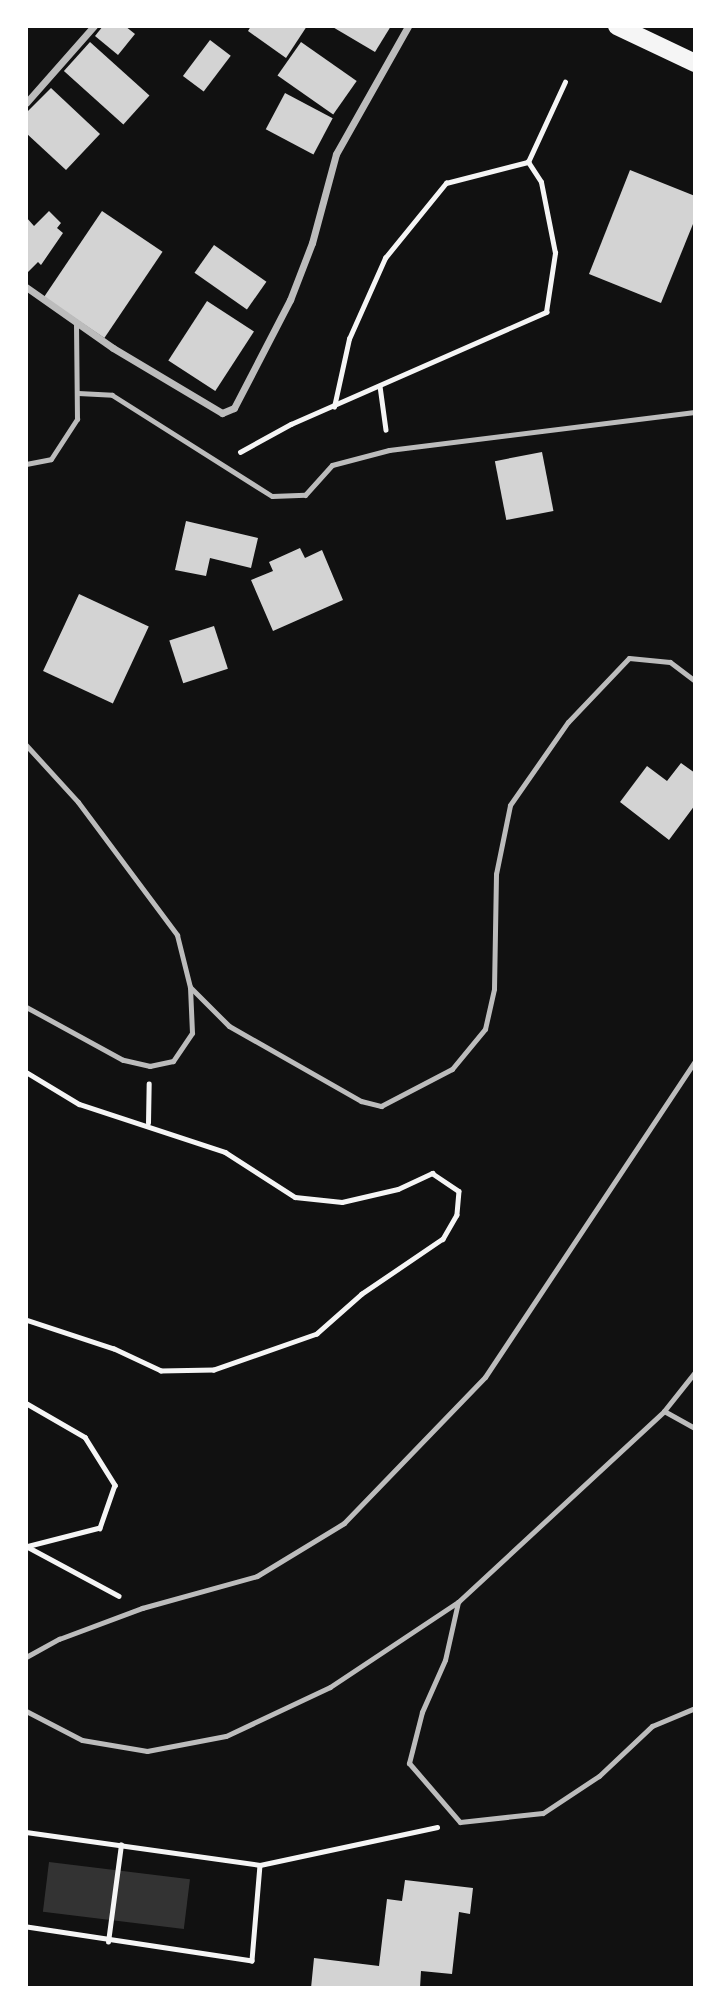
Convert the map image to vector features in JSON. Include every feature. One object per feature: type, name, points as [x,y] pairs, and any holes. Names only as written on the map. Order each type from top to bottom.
[{"type":"main road","points":[[617,26],[695,63]]},
{"type":"street","points":[[26,103],[94,26]]},
{"type":"street","points":[[26,287],[76,323],[222,413],[234,408],[290,300],[336,154],[408,26]]},
{"type":"lane","points":[[26,464],[51,459],[77,419],[76,323]]},
{"type":"lane","points":[[78,393],[111,395],[272,496],[305,495],[332,465],[389,450],[695,412]]},
{"type":"lane","points":[[190,987],[229,1026],[361,1101],[381,1106],[452,1069],[485,1029],[495,989],[496,874],[510,806],[568,722],[629,658],[670,662],[695,681]]},
{"type":"lane","points":[[26,745],[78,802],[177,935],[190,987],[192,1033],[173,1061],[150,1066],[123,1060],[26,1007]]},
{"type":"lane","points":[[26,1657],[59,1639],[142,1608],[257,1576],[344,1523],[485,1377],[695,1061]]},
{"type":"lane","points":[[26,1712],[82,1740],[147,1751],[226,1735],[330,1687],[458,1602],[664,1412],[695,1372]]},
{"type":"lane","points":[[664,1412],[695,1428]]},
{"type":"lane","points":[[458,1602],[445,1660],[422,1712],[409,1763],[460,1822],[543,1813],[599,1776],[652,1727],[695,1708]]},
{"type":"path","points":[[528,162],[565,82]]},
{"type":"path","points":[[219,461],[546,312],[555,253],[541,182],[528,162]]},
{"type":"path","points":[[334,407],[349,339],[385,258],[446,183],[528,162]]},
{"type":"path","points":[[380,386],[389,450]]},
{"type":"path","points":[[148,1123],[150,1066]]},
{"type":"path","points":[[26,1072],[79,1104],[148,1123],[225,1152],[295,1197],[342,1202],[398,1189],[432,1173],[459,1191],[457,1215],[443,1239],[362,1294],[317,1334],[214,1370],[161,1371],[114,1349],[26,1320]]},
{"type":"path","points":[[26,1403],[85,1437],[115,1485],[100,1528],[27,1547]]},
{"type":"path","points":[[27,1547],[142,1608]]},
{"type":"path","points":[[26,1832],[260,1865],[460,1822]]},
{"type":"path","points":[[108,1942],[121,1845]]},
{"type":"path","points":[[26,1927],[108,1942],[252,1961],[260,1865]]},
{"type":"shaded area","points":[[49,1862],[190,1879],[184,1929],[43,1912]]},
{"type":"building","points":[[103,26],[125,26],[135,34],[118,55],[95,36]]},
{"type":"building","points":[[251,26],[307,26],[286,58],[248,31]]},
{"type":"building","points":[[331,26],[391,26],[375,52]]},
{"type":"building","points":[[210,40],[231,56],[204,92],[183,76]]},
{"type":"building","points":[[90,42],[149,96],[123,125],[64,71]]},
{"type":"building","points":[[301,42],[357,81],[333,115],[277,76]]},
{"type":"building","points":[[51,88],[100,134],[66,170],[26,133],[26,113]]},
{"type":"building","points":[[285,93],[333,118],[313,155],[266,129]]},
{"type":"building","points":[[630,170],[695,196],[695,219],[661,303],[589,274]]},
{"type":"building","points":[[49,211],[61,223],[57,228],[63,233],[41,265],[38,262],[26,274],[26,217],[34,226]]},
{"type":"building","points":[[102,211],[163,252],[104,338],[44,297]]},
{"type":"building","points":[[214,245],[266,282],[247,310],[194,273]]},
{"type":"building","points":[[207,301],[254,331],[215,391],[168,361]]},
{"type":"building","points":[[542,452],[553,511],[506,520],[495,461]]},
{"type":"building","points":[[186,521],[258,538],[251,568],[210,558],[206,576],[175,570]]},
{"type":"building","points":[[300,548],[305,558],[322,550],[343,600],[273,631],[251,580],[273,571],[269,562]]},
{"type":"building","points":[[79,594],[149,627],[113,704],[43,671]]},
{"type":"building","points":[[214,626],[228,669],[183,683],[169,641]]},
{"type":"building","points":[[681,763],[695,773],[695,805],[669,840],[620,802],[647,766],[667,781]]},
{"type":"building","points":[[405,1880],[473,1888],[470,1914],[459,1912],[452,1974],[421,1971],[420,1988],[311,1988],[314,1958],[379,1966],[387,1899],[402,1901]]}]
